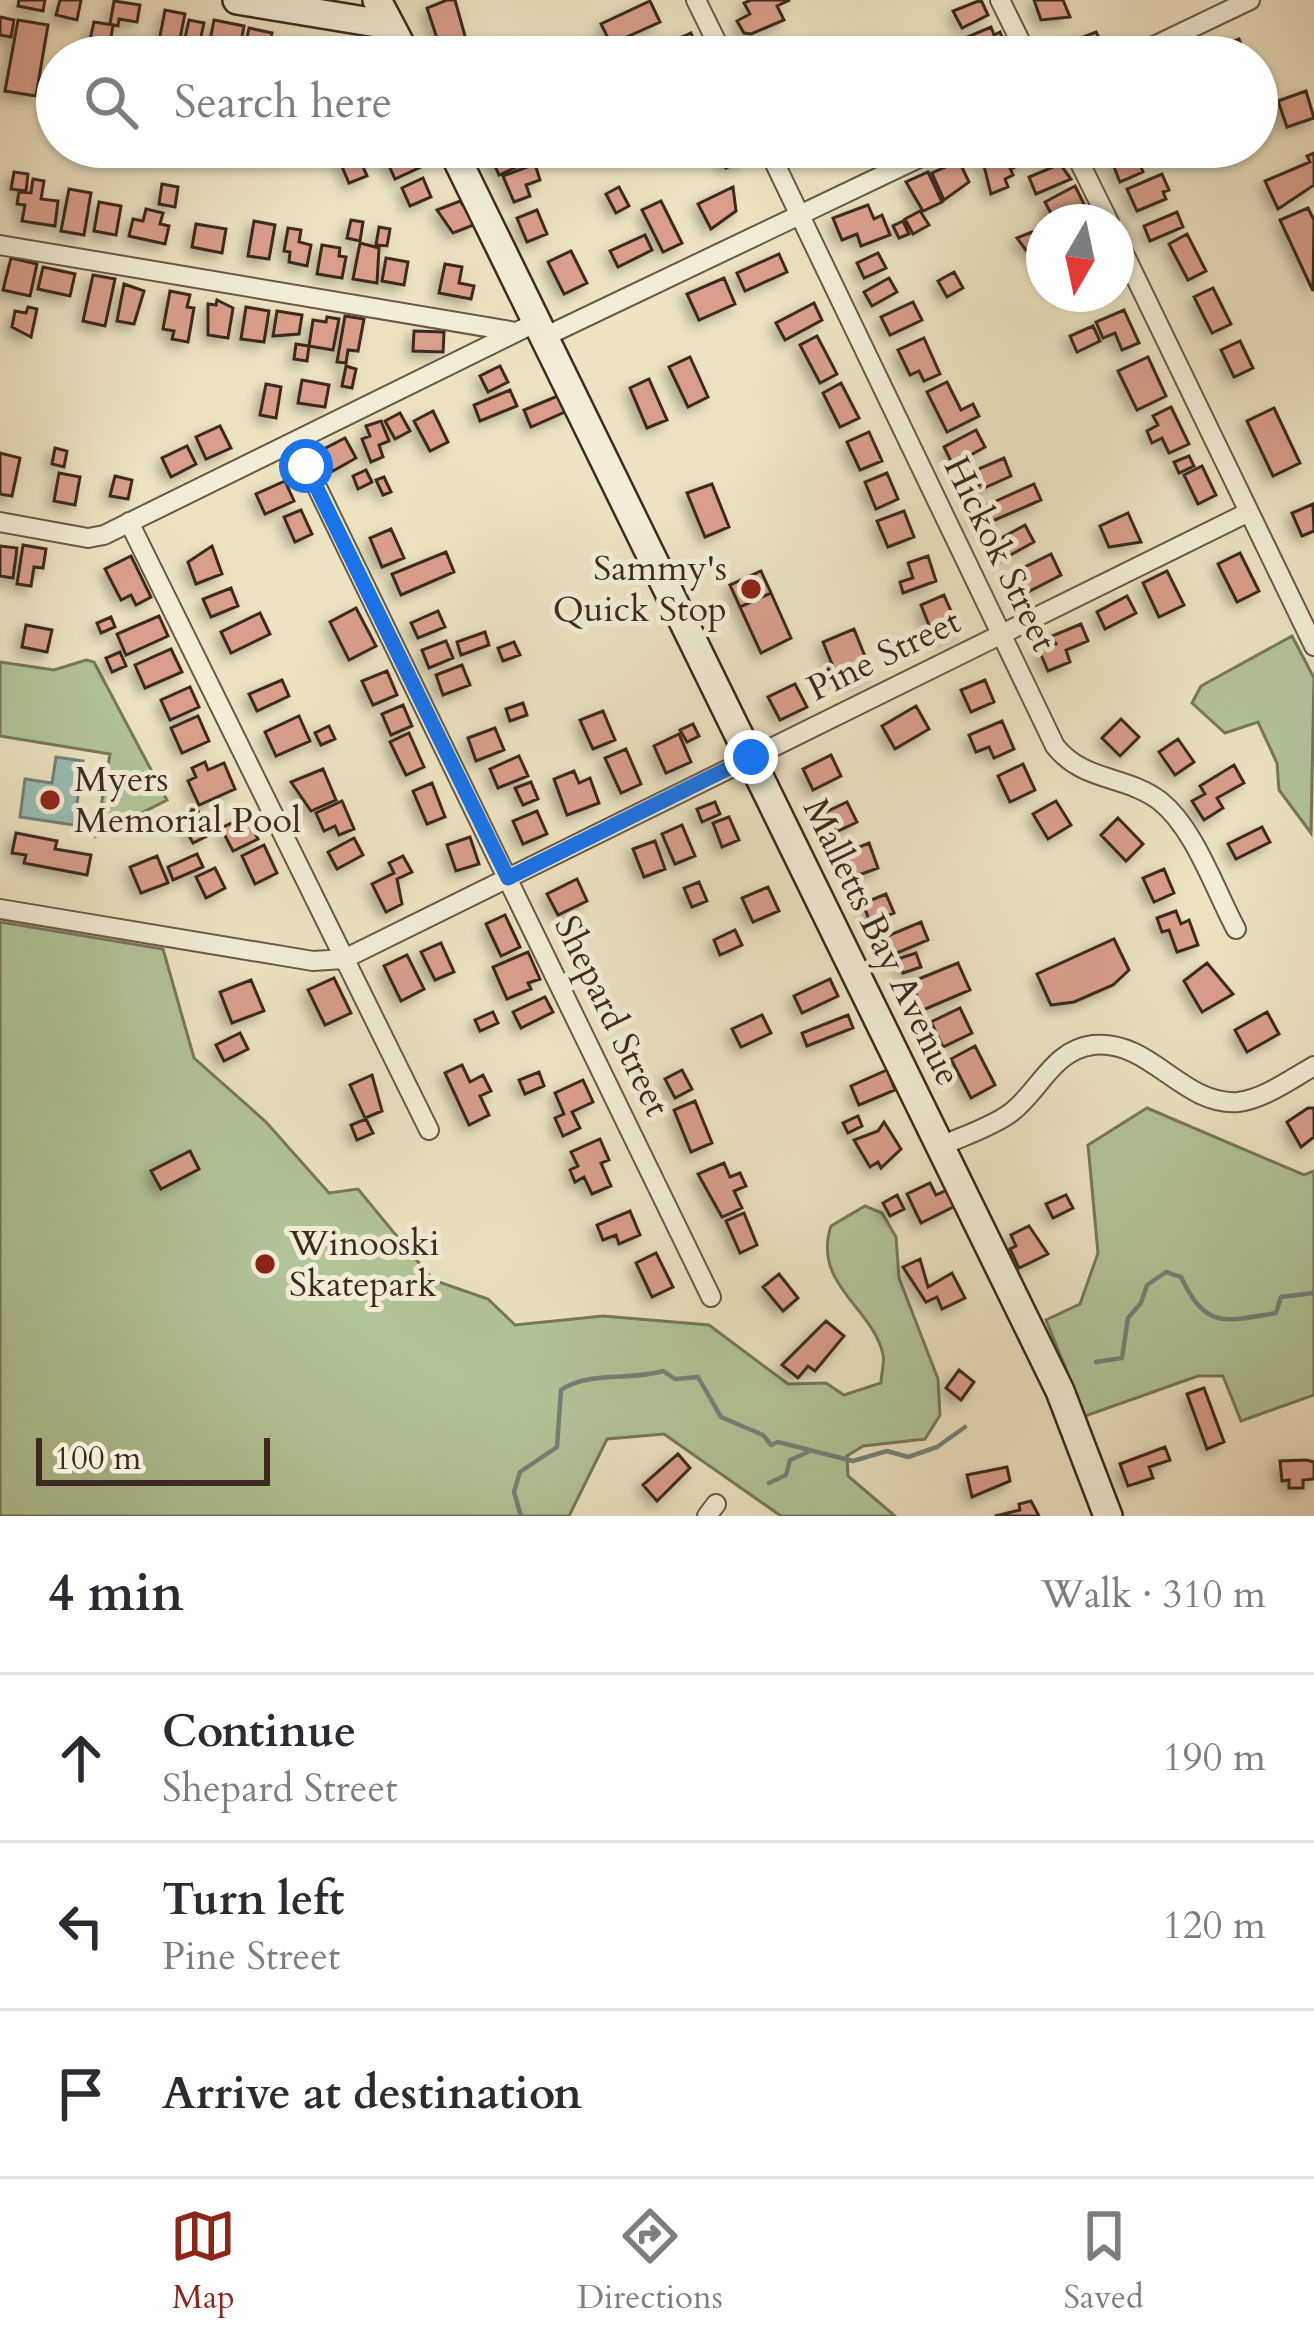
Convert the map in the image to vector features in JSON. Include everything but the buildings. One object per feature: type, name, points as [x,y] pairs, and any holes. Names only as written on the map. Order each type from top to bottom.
[{"type":"street","points":[[237,0],[383,12]]},
{"type":"street","points":[[696,0],[714,36]]},
{"type":"street","points":[[1000,0],[1018,36]]},
{"type":"street","points":[[1175,36],[1250,0]]},
{"type":"street","name":"Malletts Bay Avenue","points":[[460,168],[532,330],[751,757],[1060,1391],[1108,1516]]},
{"type":"street","name":"Hickok Street","points":[[777,168],[1064,758],[1088,774],[1147,793],[1172,812],[1236,929]]},
{"type":"street","points":[[0,522],[88,538],[129,522],[532,330],[898,168]]},
{"type":"street","points":[[1082,168],[1099,204]]},
{"type":"street","points":[[0,245],[532,330]]},
{"type":"street","points":[[1134,274],[1314,646]]},
{"type":"street","name":"Shepard Street","points":[[295,442],[711,1297]]},
{"type":"street","name":"Pine Street","points":[[0,909],[313,961],[344,959],[1249,512]]},
{"type":"street","points":[[129,522],[429,1130]]},
{"type":"street","points":[[940,1146],[1010,1113],[1060,1059],[1083,1047],[1122,1047],[1202,1095],[1225,1101],[1251,1099],[1314,1066]]},
{"type":"green space","points":[[1292,636],[1314,678],[1311,833],[1279,790],[1277,763],[1258,722],[1225,733],[1192,703],[1201,686]]},
{"type":"green space","points":[[0,662],[54,670],[94,662],[167,800],[96,836],[110,754],[0,736]]},
{"type":"green space","points":[[0,922],[163,949],[194,1058],[266,1122],[329,1193],[358,1189],[433,1280],[488,1299],[515,1325],[603,1316],[709,1325],[788,1384],[826,1383],[844,1395],[881,1383],[883,1357],[868,1322],[836,1280],[827,1246],[831,1226],[865,1206],[882,1213],[896,1237],[899,1278],[938,1379],[940,1415],[925,1439],[863,1446],[847,1456],[848,1476],[895,1516],[781,1516],[664,1434],[607,1439],[569,1516],[0,1516]]},
{"type":"green space","points":[[1147,1108],[1304,1175],[1314,1171],[1314,1395],[1241,1421],[1223,1376],[1198,1376],[1085,1416],[1046,1320],[1080,1304],[1098,1253],[1088,1145]]},
{"type":"water","name":"Myers Memorial Pool","points":[[56,757],[83,761],[74,825],[20,817],[25,779],[52,783]]},
{"type":"waterway","points":[[1096,1362],[1122,1358],[1128,1318],[1141,1303],[1147,1285],[1166,1272],[1181,1277],[1199,1306],[1218,1318],[1276,1313],[1281,1297],[1314,1293]]},
{"type":"waterway","points":[[521,1516],[514,1492],[520,1472],[557,1447],[561,1390],[584,1380],[663,1371],[675,1379],[698,1377],[721,1417],[763,1435],[771,1445],[778,1442],[853,1461],[887,1451],[908,1457],[937,1447],[965,1427]]},
{"type":"waterway","points":[[769,1483],[786,1475],[790,1460],[808,1452]]},
{"type":"place","name":"Sammy's Quick Stop","points":[[751,589]]},
{"type":"place","name":"Myers Memorial Pool","points":[[50,800]]},
{"type":"place","name":"Winooski Skatepark","points":[[265,1264]]},
{"type":"route","points":[[306,466],[508,878],[751,757]]}]
